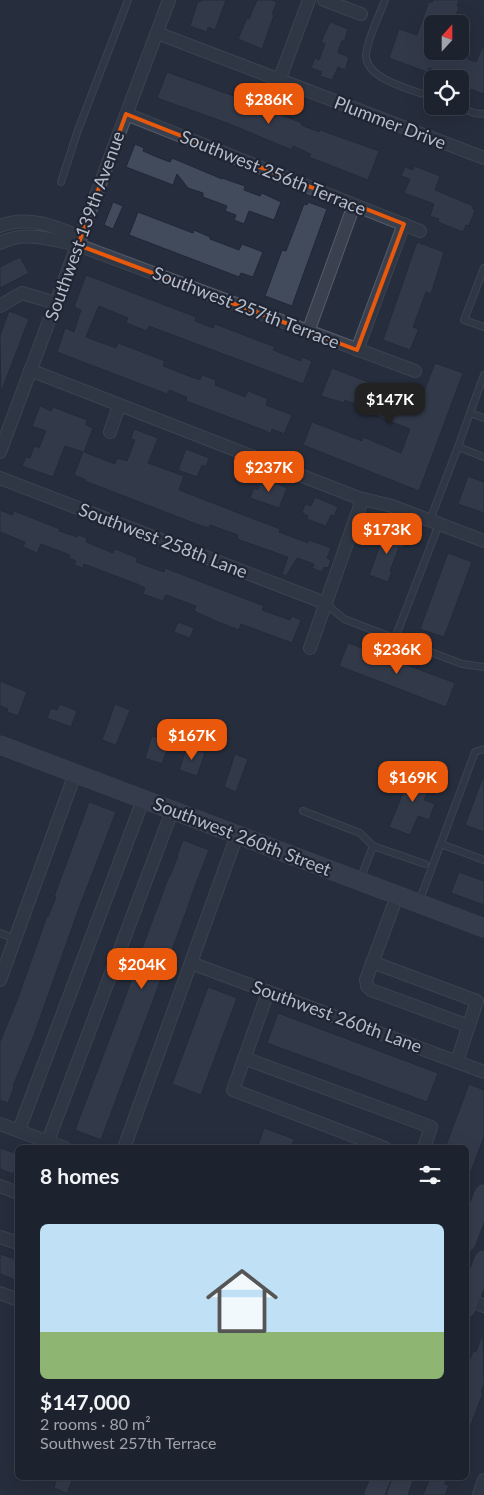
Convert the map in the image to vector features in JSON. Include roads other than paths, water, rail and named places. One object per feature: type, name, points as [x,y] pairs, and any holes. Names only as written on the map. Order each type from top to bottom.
[{"type":"street","name":"Southwest 139th Avenue","points":[[0,452],[169,0]]},
{"type":"street","points":[[279,81],[309,0]]},
{"type":"street","points":[[324,0],[362,14]]},
{"type":"street","name":"Plummer Drive","points":[[157,33],[484,158]]},
{"type":"street","name":"Southwest 256th Terrace","points":[[126,114],[420,231]]},
{"type":"street","points":[[308,332],[354,205]]},
{"type":"street","points":[[0,226],[20,220],[36,221],[52,225],[80,241]]},
{"type":"street","points":[[356,350],[404,224]]},
{"type":"street","points":[[0,243],[18,236],[80,241]]},
{"type":"street","name":"Southwest 257th Terrace","points":[[80,241],[308,332],[414,371]]},
{"type":"street","points":[[0,306],[22,293],[56,303]]},
{"type":"street","points":[[30,370],[359,498],[392,506],[484,541]]},
{"type":"street","points":[[110,432],[119,406]]},
{"type":"street","name":"Southwest 258th Lane","points":[[0,478],[326,603]]},
{"type":"street","points":[[310,648],[360,506],[359,498]]},
{"type":"street","name":"Southwest 260th Street","points":[[0,745],[484,928]]},
{"type":"street","points":[[0,980],[75,774]]},
{"type":"street","points":[[19,1130],[143,800]]},
{"type":"street","points":[[48,1141],[172,811]]},
{"type":"street","points":[[125,1145],[237,835]]},
{"type":"street","points":[[397,896],[372,962],[366,980],[367,986],[371,990],[469,1026]]},
{"type":"street","points":[[372,962],[477,1001],[457,1061]]},
{"type":"street","name":"Southwest 260th Lane","points":[[191,963],[484,1072]]},
{"type":"street","points":[[268,992],[233,1090],[377,1145]]},
{"type":"street","points":[[244,1058],[431,1127],[425,1145]]},
{"type":"street","points":[[0,1124],[58,1145]]},
{"type":"street","points":[[0,1186],[15,1192]]},
{"type":"street","points":[[469,1234],[484,1194]]},
{"type":"street","points":[[0,1236],[15,1242]]},
{"type":"street","points":[[472,1303],[484,1260]]},
{"type":"street","points":[[0,1294],[15,1299]]},
{"type":"street","points":[[374,1495],[380,1480]]},
{"type":"street","points":[[397,1495],[402,1480]]},
{"type":"street","points":[[479,1495],[484,1480]]},
{"type":"lane","points":[[61,182],[78,130],[128,0]]},
{"type":"lane","points":[[385,0],[367,47],[366,56],[368,64],[376,75],[424,94]]},
{"type":"lane","points":[[469,111],[484,114]]},
{"type":"lane","points":[[484,268],[464,320],[484,328]]},
{"type":"lane","points":[[395,638],[458,447],[484,378]]},
{"type":"lane","points":[[470,413],[484,418]]},
{"type":"lane","points":[[458,447],[484,457]]},
{"type":"lane","points":[[326,603],[344,619],[462,664],[484,666]]},
{"type":"lane","points":[[419,903],[475,752],[484,749]]},
{"type":"lane","points":[[303,811],[360,833],[373,846],[425,864]]},
{"type":"lane","points":[[441,844],[484,860]]},
{"type":"lane","points":[[360,881],[373,846]]},
{"type":"lane","points":[[0,933],[15,938]]}]
